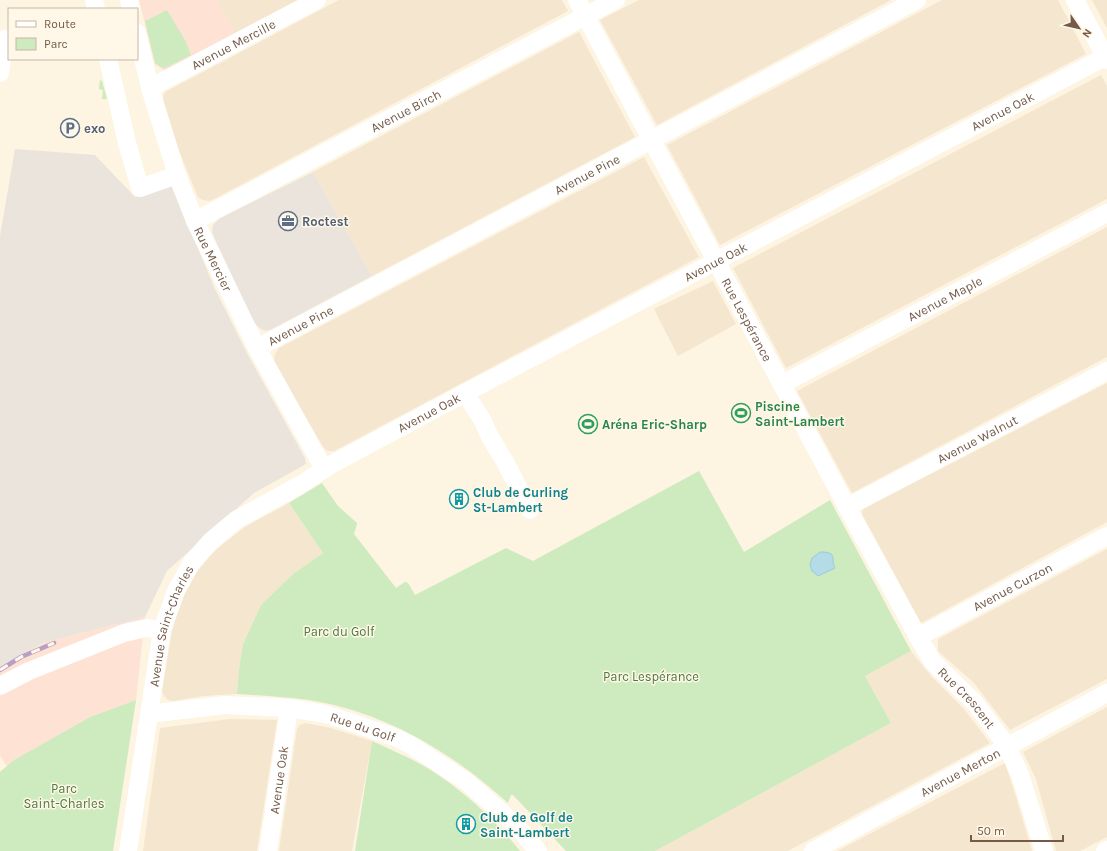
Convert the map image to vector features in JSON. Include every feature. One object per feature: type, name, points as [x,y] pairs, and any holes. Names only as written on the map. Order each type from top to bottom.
[{"type":"street","name":"Avenue Mercille","points":[[150,88],[317,0]]},
{"type":"street","name":"Rue Lespérance","points":[[577,0],[847,507],[918,637]]},
{"type":"street","name":"Avenue Birch","points":[[195,221],[616,0]]},
{"type":"street","name":"Avenue Pine","points":[[257,348],[917,0]]},
{"type":"street","points":[[1075,0],[1106,58]]},
{"type":"street","name":"Rue Mercier","points":[[138,37],[150,88],[177,175],[195,221],[257,348],[324,469]]},
{"type":"street","points":[[0,73],[5,39]]},
{"type":"street","name":"Avenue Oak","points":[[324,469],[716,261],[1106,58]]},
{"type":"street","points":[[108,60],[127,143],[140,188],[177,175]]},
{"type":"street","name":"Avenue Maple","points":[[782,384],[1107,213]]},
{"type":"street","name":"Avenue Walnut","points":[[847,507],[1107,371]]},
{"type":"street","points":[[465,393],[483,421],[490,437],[504,460],[530,510]]},
{"type":"street","name":"Avenue Saint-Charles","points":[[128,851],[162,630],[176,591],[192,562],[211,541],[236,520],[300,485],[324,469]]},
{"type":"street","name":"Avenue Curzon","points":[[918,637],[1107,536]]},
{"type":"street","points":[[0,686],[35,668],[124,633],[146,628],[162,630]]},
{"type":"street","name":"Rue Crescent","points":[[918,637],[933,662],[975,703],[1007,746],[1020,775],[1044,851]]},
{"type":"street","name":"Avenue Merton","points":[[813,851],[1107,693]]},
{"type":"street","name":"Rue du Golf","points":[[149,714],[224,705],[289,708],[325,714],[397,738],[409,744],[467,782],[516,824],[538,851]]},
{"type":"street","name":"Avenue Oak","points":[[268,851],[289,708]]},
{"type":"shaded area","points":[[139,0],[216,0],[236,35],[166,72],[155,64]]},
{"type":"shaded area","points":[[216,0],[299,0],[236,35]]},
{"type":"shaded area","points":[[339,0],[562,0],[568,11],[214,199],[209,201],[198,197],[177,146],[163,98],[165,92]]},
{"type":"shaded area","points":[[639,0],[891,0],[657,125],[600,20]]},
{"type":"shaded area","points":[[942,0],[1058,0],[1086,54],[720,245],[667,145]]},
{"type":"shaded area","points":[[1092,0],[1107,0],[1107,28]]},
{"type":"shaded area","points":[[579,32],[635,137],[372,276],[313,172]]},
{"type":"shaded area","points":[[1101,75],[1107,86],[1107,199],[786,368],[733,268]]},
{"type":"shaded area","points":[[15,149],[95,155],[135,197],[171,184],[215,289],[248,355],[305,458],[306,464],[254,493],[167,571],[145,617],[42,643],[0,668],[0,236]]},
{"type":"shaded area","points":[[644,157],[699,257],[334,451],[327,451],[323,447],[275,364],[275,354],[279,348]]},
{"type":"shaded area","points":[[313,172],[372,276],[266,331],[254,323],[214,237],[212,232],[213,225],[220,218]]},
{"type":"shaded area","points":[[1107,227],[1107,357],[852,493],[797,391]]},
{"type":"shaded area","points":[[713,281],[736,324],[678,356],[654,309]]},
{"type":"shaded area","points":[[1107,383],[1107,522],[921,623],[862,514],[863,509]]},
{"type":"shaded area","points":[[289,503],[323,553],[293,574],[261,605],[243,644],[237,694],[203,696],[173,701],[168,700],[162,691],[172,631],[185,593],[196,573],[211,555],[245,527]]},
{"type":"shaded area","points":[[1107,549],[1107,679],[1010,730],[974,683],[938,651],[938,639]]},
{"type":"shaded area","points":[[145,617],[136,700],[90,717],[14,760],[7,766],[0,756],[0,668],[42,643]]},
{"type":"shaded area","points":[[911,651],[932,677],[964,709],[990,743],[788,851],[655,851],[891,723],[865,676]]},
{"type":"shaded area","points":[[1107,707],[1107,837],[1080,851],[1056,851],[1036,779],[1023,752]]},
{"type":"shaded area","points":[[230,719],[277,720],[257,851],[143,851],[160,728]]},
{"type":"shaded area","points":[[305,723],[331,728],[372,741],[352,851],[279,851],[297,729],[300,725]]},
{"type":"shaded area","points":[[1005,763],[1032,851],[837,851]]},
{"type":"green space","points":[[167,10],[186,42],[191,55],[165,68],[155,63],[145,21]]},
{"type":"green space","points":[[100,80],[102,81],[107,99],[102,99],[103,90],[99,89]]},
{"type":"green space","name":"Parc Lespérance","points":[[699,471],[744,552],[830,500],[911,651],[865,676],[891,723],[655,851],[566,851],[513,795],[511,795],[508,803],[446,755],[400,729],[376,718],[325,703],[292,698],[237,694],[243,644],[261,605],[293,574],[323,553],[289,503],[322,483],[338,506],[357,523],[354,534],[396,588],[405,582],[408,583],[415,595],[506,548],[533,561]]},
{"type":"green space","name":"Parc Saint-Charles","points":[[136,700],[113,851],[0,851],[0,772],[14,760],[90,717]]},
{"type":"green space","points":[[372,741],[422,765],[442,778],[478,806],[520,851],[355,851]]},
{"type":"water","points":[[820,552],[830,553],[832,555],[835,568],[818,576],[812,571],[810,565],[812,558]]},
{"type":"railway","points":[[0,670],[21,657],[54,643]]},
{"type":"place","name":"exo","points":[[70,128]]},
{"type":"place","name":"Roctest","points":[[288,221]]},
{"type":"place","name":"Piscine Saint-Lambert","points":[[741,413]]},
{"type":"place","name":"Aréna Eric-Sharp","points":[[588,424]]},
{"type":"place","name":"Club de Curling St-Lambert","points":[[459,499]]},
{"type":"place","name":"Club de Golf de Saint-Lambert","points":[[466,824]]},
{"type":"park label","name":"Parc du Golf","points":[[339,631]]}]
